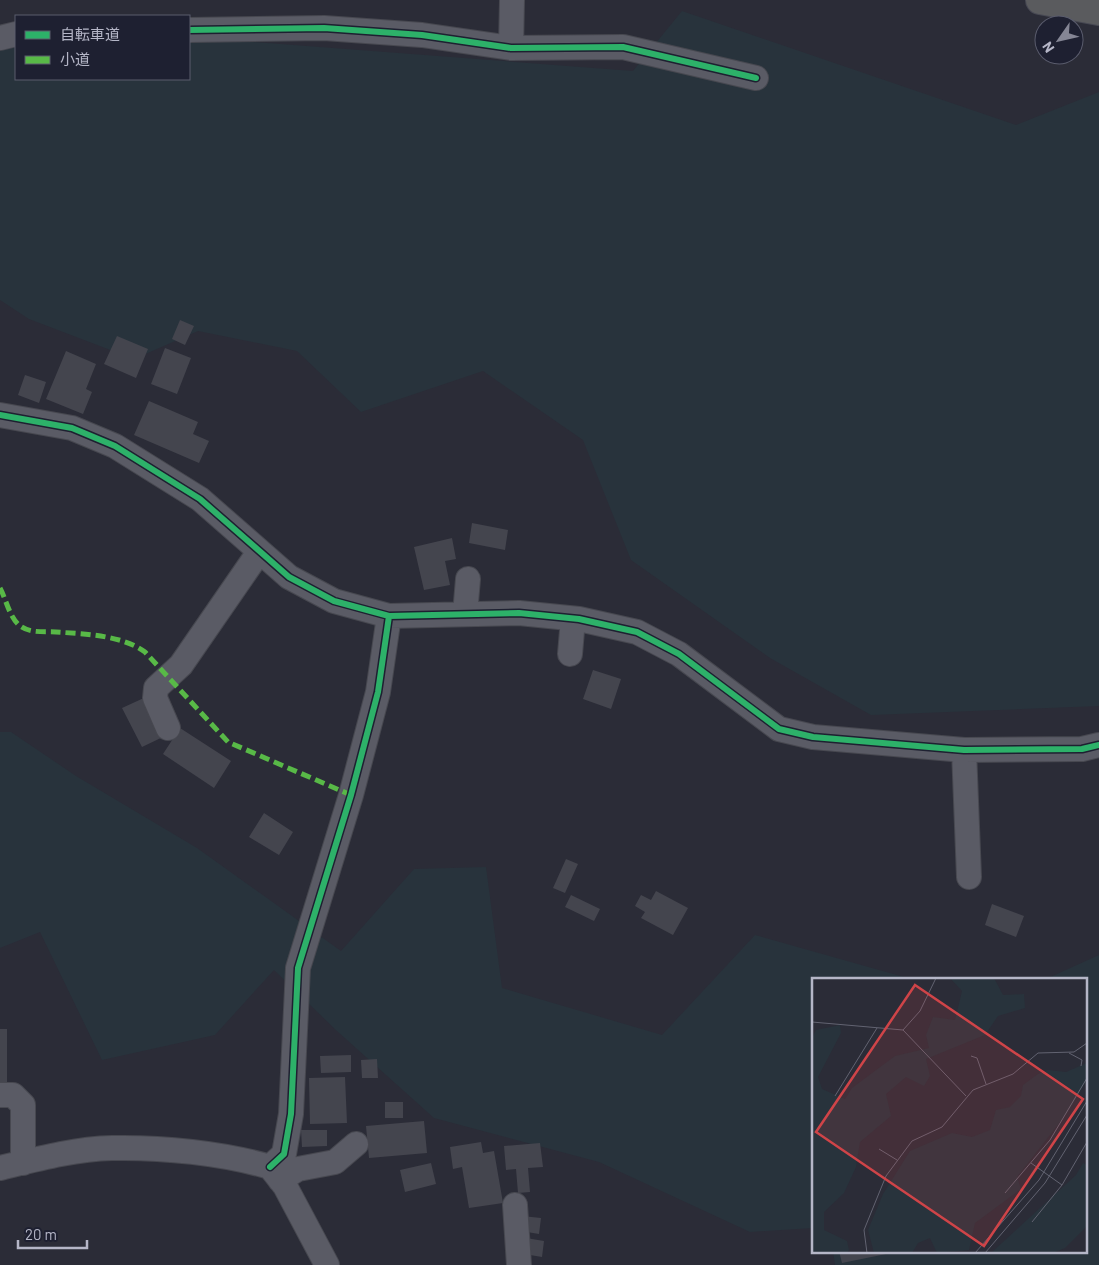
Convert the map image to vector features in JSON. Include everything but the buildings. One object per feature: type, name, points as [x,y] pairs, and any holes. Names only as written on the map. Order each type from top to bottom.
[{"type":"highway","points":[[1040,0],[1099,11]]},
{"type":"street","points":[[511,38],[512,0]]},
{"type":"street","points":[[190,30],[324,28],[422,35],[511,38],[623,47],[756,78]]},
{"type":"street","points":[[0,38],[15,34]]},
{"type":"street","points":[[0,415],[72,428],[115,446],[200,499],[258,552],[290,577],[334,601],[389,616],[519,613],[572,619],[637,632],[679,654],[779,729],[812,737],[964,750],[1082,749],[1099,745]]},
{"type":"street","points":[[168,728],[155,698],[156,688],[182,665],[258,552]]},
{"type":"street","points":[[465,614],[468,579]]},
{"type":"street","points":[[275,1173],[284,1154],[291,1114],[298,968],[351,795],[378,692],[389,616]]},
{"type":"street","points":[[570,654],[572,619]]},
{"type":"street","points":[[964,750],[969,877]]},
{"type":"street","points":[[0,1095],[13,1095],[23,1105],[23,1163]]},
{"type":"street","points":[[0,1168],[58,1154],[112,1148],[214,1155],[275,1173],[335,1162],[356,1144]]},
{"type":"street","points":[[275,1173],[327,1265]]},
{"type":"street","points":[[515,1205],[519,1265]]},
{"type":"shaded area","points":[[682,11],[1016,125],[1099,92],[1099,706],[871,715],[770,658],[631,560],[583,440],[483,371],[361,412],[297,351],[198,331],[134,359],[29,319],[0,300],[0,39],[15,38],[15,80],[190,80],[190,37],[633,71]]},
{"type":"shaded area","points":[[0,732],[11,732],[76,776],[197,848],[341,951],[414,869],[486,867],[502,988],[662,1035],[755,935],[907,978],[812,978],[812,1228],[750,1232],[599,1162],[434,1118],[337,1031],[274,970],[215,1035],[102,1060],[40,932],[0,948]]},
{"type":"shaded area","points":[[1099,955],[1099,1265],[835,1265],[833,1252],[1086,1252],[1086,978],[1048,978]]},
{"type":"marked path","points":[[0,588],[10,612],[23,628],[37,632],[103,636],[136,646],[145,652],[228,742],[351,795]]},
{"type":"cycle path","points":[[190,30],[324,28],[422,35],[511,48],[623,47],[756,78]]},
{"type":"cycle path","points":[[0,415],[72,428],[115,446],[200,499],[289,577],[334,601],[389,616],[519,613],[579,619],[637,632],[679,654],[779,729],[813,737],[964,750],[1082,749],[1099,745]]},
{"type":"cycle path","points":[[270,1167],[284,1154],[291,1114],[298,968],[351,795],[378,692],[389,616]]}]
